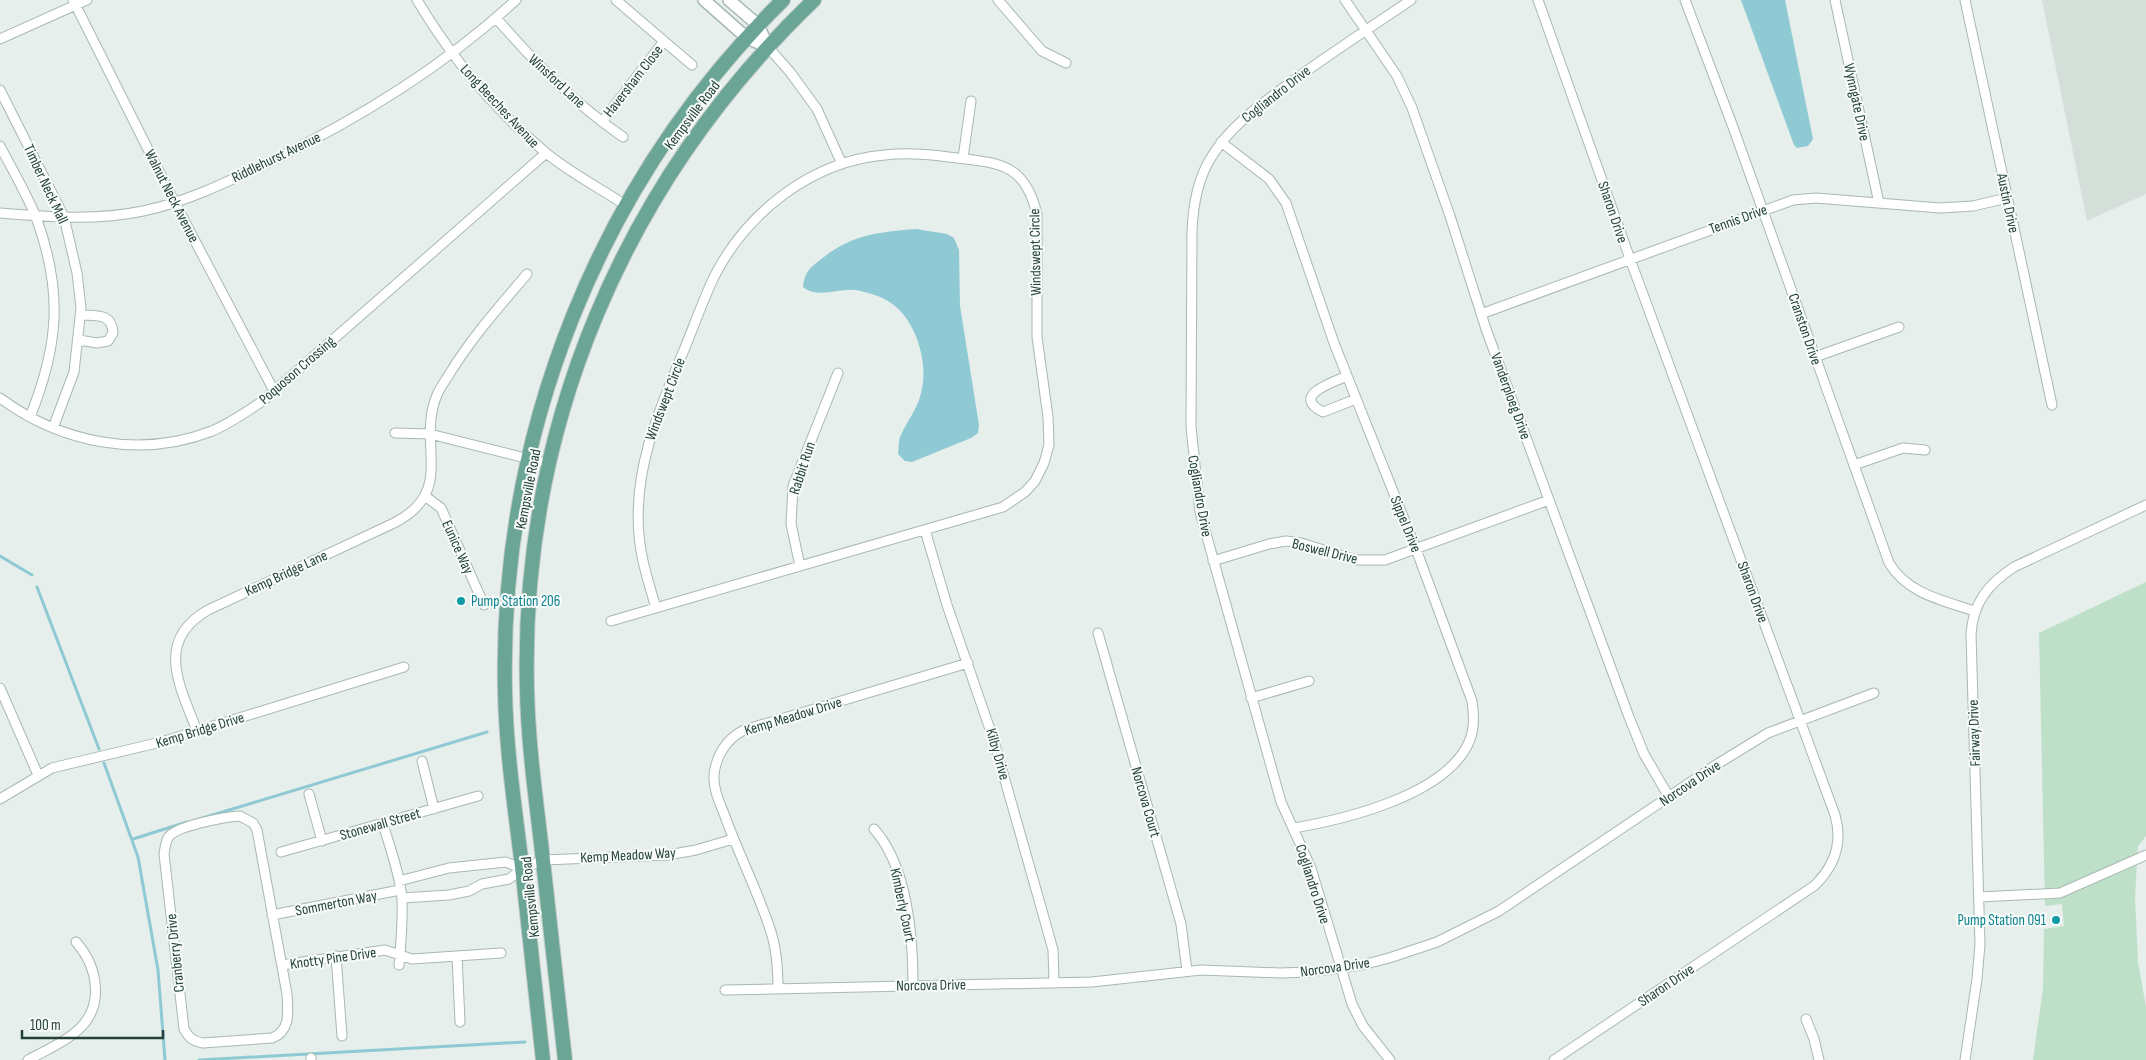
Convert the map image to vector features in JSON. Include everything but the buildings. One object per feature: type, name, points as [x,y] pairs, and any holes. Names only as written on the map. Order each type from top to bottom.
[{"type":"main road","name":"Kempsville Road","points":[[543,1060],[507,732],[505,635],[512,548],[528,458],[549,380],[569,322],[601,250],[625,205],[682,117],[747,38],[783,0]]},
{"type":"main road","name":"Kempsville Road","points":[[565,1060],[528,724],[527,647],[533,552],[549,464],[561,417],[582,350],[626,248],[656,195],[694,137],[736,82],[814,0]]},
{"type":"street","points":[[0,39],[74,3],[87,0]]},
{"type":"street","name":"Long Beeches Avenue","points":[[417,0],[452,54],[488,96],[546,154],[625,205]]},
{"type":"street","name":"Riddlehurst Avenue","points":[[0,213],[64,217],[110,216],[143,211],[174,203],[233,179],[346,122],[400,89],[452,54],[516,0]]},
{"type":"street","points":[[616,0],[692,65]]},
{"type":"street","points":[[704,0],[747,38],[768,47]]},
{"type":"street","points":[[728,0],[758,26],[768,47],[790,72],[817,109],[842,164]]},
{"type":"street","points":[[998,0],[1042,51],[1066,63]]},
{"type":"street","name":"Vanderploeg Drive","points":[[1345,0],[1402,84],[1412,108],[1450,216],[1481,314],[1641,747],[1669,797]]},
{"type":"street","name":"Cogliandro Drive","points":[[1390,1060],[1363,1026],[1352,1004],[1311,868],[1281,802],[1200,512],[1193,456],[1191,394],[1192,231],[1194,205],[1202,175],[1221,142],[1243,119],[1269,99],[1411,0]]},
{"type":"street","name":"Sharon Drive","points":[[1538,0],[1630,259],[1838,824],[1838,846],[1834,859],[1825,876],[1814,886],[1554,1060]]},
{"type":"street","name":"Cranston Drive","points":[[1684,0],[1763,210],[1889,564],[1904,582],[1916,590],[1974,611]]},
{"type":"street","name":"Wynngate Drive","points":[[1835,0],[1878,203]]},
{"type":"street","name":"Austin Drive","points":[[1965,0],[2052,405]]},
{"type":"street","name":"Walnut Neck Avenue","points":[[74,3],[174,203],[274,391]]},
{"type":"street","name":"Winsford Lane","points":[[496,18],[547,75],[602,122],[624,137]]},
{"type":"street","name":"Haversham Close","points":[[602,122],[664,41]]},
{"type":"street","name":"Timber Neck Mall","points":[[0,90],[64,217],[77,272],[81,315],[79,340],[74,372],[53,428]]},
{"type":"street","points":[[963,158],[971,101]]},
{"type":"street","name":"Sippel Drive","points":[[1221,142],[1269,180],[1286,203],[1347,376],[1416,549],[1472,700],[1474,714],[1470,740],[1459,758],[1450,767],[1406,795],[1368,811],[1294,828]]},
{"type":"street","name":"Timber Neck Mall","points":[[0,146],[35,216],[52,273],[54,331],[44,382],[30,417]]},
{"type":"street","name":"Poquoson Crossing","points":[[0,398],[30,417],[53,428],[98,442],[125,445],[153,445],[183,440],[212,430],[239,417],[274,391],[546,154]]},
{"type":"street","name":"Windswept Circle","points":[[611,621],[656,608],[800,566],[925,530],[1002,507],[1014,500],[1036,481],[1049,445],[1048,417],[1038,337],[1037,214],[1032,195],[1022,178],[998,164],[933,155],[885,154],[842,164],[806,180],[767,207],[744,230],[714,276],[656,419],[643,464],[639,486],[639,536],[644,566],[656,608]]},
{"type":"street","name":"Tennis Drive","points":[[1481,314],[1763,210],[1802,198],[1960,208],[2007,198]]},
{"type":"street","name":"Kemp Bridge Lane","points":[[197,731],[177,676],[175,664],[177,644],[188,625],[208,610],[406,517],[416,509],[425,496],[430,482],[432,462],[430,434],[436,396],[463,352],[528,274]]},
{"type":"street","points":[[79,340],[97,343],[108,341],[113,333],[110,320],[104,316],[81,315]]},
{"type":"street","points":[[1815,357],[1899,328]]},
{"type":"street","name":"Rabbit Run","points":[[800,566],[791,524],[793,486],[838,373]]},
{"type":"street","points":[[1347,376],[1315,390],[1311,397],[1312,403],[1316,409],[1323,412],[1356,399]]},
{"type":"street","points":[[395,433],[430,434],[549,464]]},
{"type":"street","points":[[1854,465],[1903,448],[1926,450]]},
{"type":"street","name":"Eunice Way","points":[[425,496],[441,508],[484,605]]},
{"type":"street","name":"Boswell Drive","points":[[1213,561],[1269,544],[1286,541],[1301,543],[1356,560],[1385,560],[1549,500]]},
{"type":"street","name":"Fairway Drive","points":[[1965,1060],[1979,960],[1979,897],[1971,634],[1974,611],[1985,591],[2014,567],[2146,505]]},
{"type":"street","name":"Kilby Drive","points":[[925,530],[947,605],[993,738],[1051,941],[1054,957],[1054,982]]},
{"type":"street","name":"Norcova Court","points":[[1098,634],[1181,924],[1187,971]]},
{"type":"street","name":"Kemp Meadow Drive","points":[[778,989],[776,951],[771,933],[715,790],[714,777],[717,760],[722,748],[736,734],[775,720],[968,663]]},
{"type":"street","name":"Kemp Bridge Drive","points":[[0,799],[38,775],[67,764],[165,741],[404,667]]},
{"type":"street","points":[[1251,698],[1309,681]]},
{"type":"street","points":[[0,688],[38,775]]},
{"type":"street","name":"Norcova Drive","points":[[725,990],[1054,982],[1122,979],[1187,971],[1280,973],[1340,968],[1380,960],[1417,949],[1471,927],[1499,911],[1757,739],[1800,720],[1874,693]]},
{"type":"street","points":[[422,761],[434,809]]},
{"type":"street","points":[[309,794],[322,840]]},
{"type":"street","name":"Stonewall Street","points":[[281,852],[478,796]]},
{"type":"street","name":"Cranberry Drive","points":[[233,816],[247,818],[257,830],[272,915],[282,964],[288,1013],[285,1029],[280,1035],[272,1038],[203,1043],[196,1042],[188,1037],[182,1020],[164,854],[168,838],[174,832],[213,820],[233,816]]},
{"type":"street","points":[[383,824],[400,890],[402,931],[399,965]]},
{"type":"street","name":"Kimberly Court","points":[[874,829],[884,841],[895,864],[906,906],[911,937],[913,986]]},
{"type":"street","name":"Kemp Meadow Way","points":[[522,869],[543,860],[668,855],[696,850],[733,839]]},
{"type":"street","points":[[1979,897],[2060,894],[2146,855]]},
{"type":"street","name":"Sommerton Way","points":[[272,915],[400,890],[449,868],[506,862],[522,869],[509,879],[482,884],[462,892],[441,896],[400,890]]},
{"type":"street","points":[[28,1060],[76,1032],[90,1015],[96,995],[94,976],[90,964],[76,942]]},
{"type":"street","name":"Knotty Pine Drive","points":[[282,964],[386,950],[412,959],[502,953]]},
{"type":"street","points":[[336,956],[342,1036]]},
{"type":"street","points":[[457,956],[460,1022]]},
{"type":"street","points":[[1806,1019],[1814,1039],[1819,1060]]},
{"type":"shaded area","points":[[2042,0],[2146,0],[2146,194],[2087,221]]},
{"type":"green space","points":[[2146,582],[2146,836],[2138,846],[2135,897],[2138,962],[2146,1007],[2146,1060],[2033,1060],[2043,988],[2044,929],[2064,926],[2062,904],[2045,906],[2039,633]]},
{"type":"water","points":[[1741,0],[1785,0],[1813,139],[1808,146],[1797,148],[1794,145]]},
{"type":"water","points":[[916,229],[947,234],[954,238],[959,250],[960,306],[979,425],[978,433],[971,438],[912,462],[905,461],[898,454],[900,437],[920,399],[923,382],[922,357],[919,344],[908,321],[891,303],[874,295],[855,290],[822,293],[803,287],[805,277],[812,266],[846,243],[879,233]]},
{"type":"waterway","points":[[0,556],[32,575]]},
{"type":"waterway","points":[[37,587],[99,749]]},
{"type":"waterway","points":[[196,820],[487,732]]},
{"type":"waterway","points":[[104,763],[138,857],[158,970],[165,1060]]},
{"type":"waterway","points":[[133,839],[187,822]]},
{"type":"waterway","points":[[199,1060],[525,1042]]},
{"type":"place","name":"Pump Station 206","points":[[461,601]]},
{"type":"place","name":"Pump Station 091","points":[[2056,920]]}]
